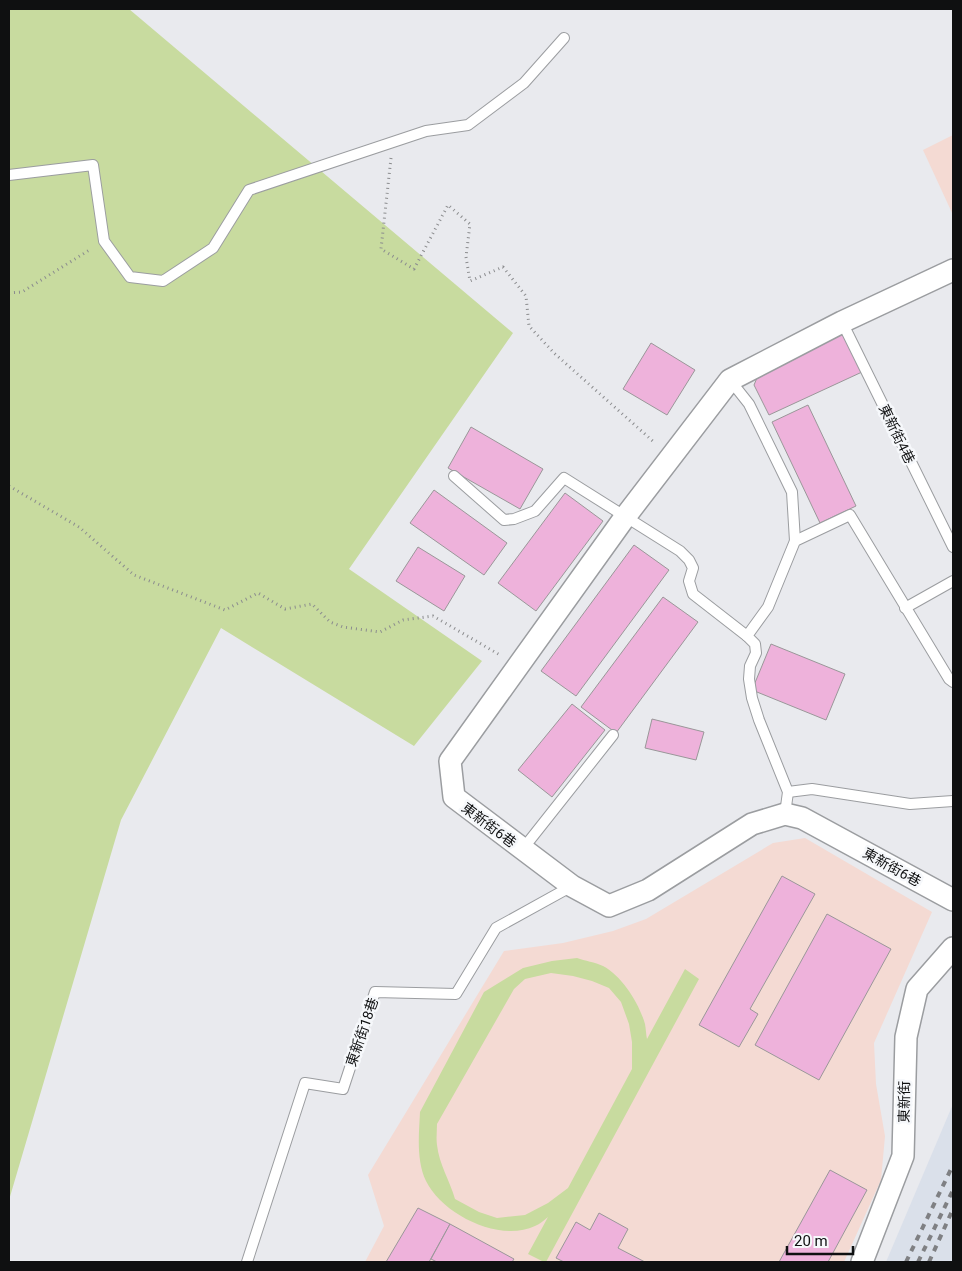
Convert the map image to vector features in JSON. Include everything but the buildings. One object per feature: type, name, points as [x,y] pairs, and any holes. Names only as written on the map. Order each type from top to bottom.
[{"type":"street","points":[[625,516],[730,380],[842,322],[953,270]]},
{"type":"street","name":"東新街6巷","points":[[625,516],[450,761],[454,797],[572,886],[609,906],[648,890],[752,824],[784,814],[802,818],[953,900]]},
{"type":"street","name":"東新街","points":[[862,1262],[904,1156],[906,1037],[918,989],[953,948]]},
{"type":"lane","points":[[9,175],[93,165],[104,241],[130,277],[163,281],[213,248],[249,190],[426,131],[468,125],[524,83],[564,38]]},
{"type":"lane","name":"東新街4巷","points":[[842,322],[953,546]]},
{"type":"lane","points":[[730,380],[750,404],[792,492],[795,541],[768,607],[748,636]]},
{"type":"lane","points":[[454,476],[504,520],[514,519],[535,511],[564,478],[680,551],[689,560],[693,568],[689,581],[693,594],[748,636],[755,644],[756,652],[750,666],[749,679],[752,698],[788,792],[784,814]]},
{"type":"lane","points":[[795,541],[850,515],[905,608],[949,679],[953,682]]},
{"type":"lane","points":[[905,608],[953,581]]},
{"type":"lane","points":[[522,850],[613,735]]},
{"type":"lane","points":[[788,792],[812,789],[910,804],[953,801]]},
{"type":"lane","name":"東新街18巷","points":[[247,1262],[305,1083],[343,1089],[375,992],[456,994],[496,928],[572,886]]},
{"type":"path","points":[[399,140],[390,161],[381,249],[414,269],[448,205],[470,224],[466,257],[470,281],[503,267],[526,296],[529,326],[554,353],[670,457]]},
{"type":"path","points":[[9,293],[22,292],[104,241]]},
{"type":"path","points":[[9,486],[79,527],[134,575],[225,610],[258,592],[285,609],[312,604],[330,622],[343,627],[371,631],[380,632],[403,620],[433,616],[518,666]]},
{"type":"shaded area","points":[[953,135],[953,215],[923,150]]},
{"type":"shaded area","points":[[805,838],[932,912],[874,1043],[876,1084],[885,1136],[881,1180],[844,1262],[365,1262],[384,1226],[368,1175],[504,951],[563,943],[613,931],[646,919],[773,843]]},
{"type":"shaded area","points":[[953,1104],[953,1262],[886,1262]]},
{"type":"green space","points":[[9,9],[129,9],[513,333],[349,569],[482,661],[414,746],[221,628],[121,820],[9,1200]]},
{"type":"green space","points":[[577,958],[600,965],[617,976],[639,1007],[645,1024],[647,1039],[685,969],[699,979],[546,1262],[544,1262],[528,1254],[548,1217],[535,1226],[521,1230],[505,1231],[489,1228],[458,1214],[434,1193],[426,1181],[419,1156],[419,1138],[420,1112],[484,992],[523,968],[552,961]],"holes":[[[551,973],[573,976],[609,988],[621,1002],[629,1024],[632,1042],[632,1069],[568,1188],[548,1203],[525,1215],[497,1218],[479,1212],[455,1199],[438,1152],[437,1124],[514,989],[525,979]]]},
{"type":"railway","points":[[906,1262],[953,1165]]},
{"type":"railway","points":[[918,1262],[953,1190]]},
{"type":"railway","points":[[929,1262],[953,1209]]}]
